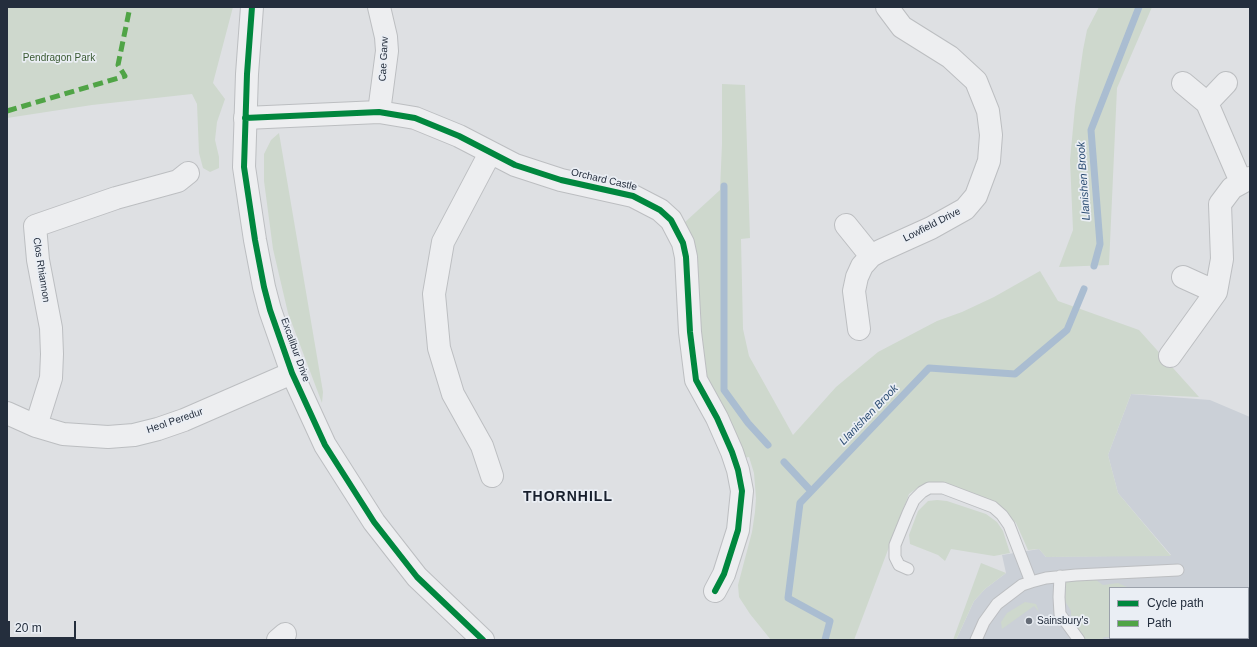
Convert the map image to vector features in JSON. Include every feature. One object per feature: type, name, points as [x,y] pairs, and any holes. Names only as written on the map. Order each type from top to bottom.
[{"type":"street","name":"Excalibur Drive","points":[[252,7],[245,118],[244,166],[255,240],[270,310],[292,374],[325,445],[374,522],[417,577],[483,640]]},
{"type":"street","name":"Cae Garw","points":[[379,7],[386,37],[386,51],[379,112]]},
{"type":"street","name":"Lowfield Drive","points":[[859,329],[854,291],[859,272],[871,256],[931,228],[965,209],[976,196],[989,161],[991,135],[988,111],[976,81],[950,57],[902,28],[887,7]]},
{"type":"street","points":[[1170,356],[1216,292],[1222,259],[1220,204],[1232,188],[1246,180],[1207,103],[1183,83]]},
{"type":"street","points":[[1207,103],[1226,83]]},
{"type":"street","name":"Orchard Castle","points":[[245,118],[379,112],[409,117],[435,125],[515,165],[561,180],[633,196],[660,210],[671,220],[679,232],[686,257],[690,332],[696,380],[717,418],[732,452],[738,470],[742,491],[738,530],[724,574],[715,591]]},
{"type":"street","points":[[490,153],[443,242],[434,294],[439,348],[453,394],[482,446],[492,476]]},
{"type":"street","name":"Clos Rhiannon","points":[[36,426],[51,378],[52,354],[51,328],[38,260],[35,226],[116,198],[178,181],[188,173]]},
{"type":"street","points":[[846,225],[871,256]]},
{"type":"street","points":[[1183,277],[1216,292]]},
{"type":"street","name":"Heol Peredur","points":[[7,413],[36,426],[63,434],[87,437],[134,435],[184,420],[292,374]]},
{"type":"lane","points":[[908,569],[899,565],[895,557],[895,545],[908,513],[914,500],[922,492],[930,488],[942,488],[993,507],[1002,515],[1009,525],[1031,582]]},
{"type":"lane","points":[[979,639],[984,622],[997,604],[1018,588],[1031,582],[1060,576],[1178,570]]},
{"type":"lane","points":[[1060,576],[1060,614],[1079,640]]},
{"type":"shaded area","points":[[1131,394],[1210,400],[1250,417],[1250,640],[956,640],[974,601],[985,589],[1006,573],[1002,555],[1039,549],[1046,557],[1171,555],[1118,493],[1108,455]]},
{"type":"green space","name":"Pendragon Park","points":[[7,7],[233,7],[213,83],[225,99],[217,122],[215,140],[219,157],[219,168],[210,172],[203,168],[199,153],[197,104],[192,94],[92,105],[7,118]]},
{"type":"green space","points":[[1099,7],[1152,7],[1117,88],[1109,265],[1059,267],[1073,230],[1070,160],[1075,107],[1083,50],[1087,30]]},
{"type":"green space","points":[[722,84],[745,85],[750,238],[741,239],[743,329],[749,356],[793,435],[836,387],[878,352],[937,321],[962,312],[994,297],[1040,271],[1058,301],[1139,330],[1199,397],[1131,394],[1108,455],[1118,493],[1171,556],[1046,557],[1039,549],[1028,550],[1016,523],[994,502],[943,482],[933,482],[920,486],[909,494],[854,640],[771,640],[750,614],[739,597],[738,585],[752,532],[755,512],[756,498],[754,473],[749,457],[744,458],[712,392],[707,375],[703,354],[694,245],[684,223],[720,190]]},
{"type":"green space","points":[[279,133],[323,392],[322,403],[288,313],[273,249],[264,181],[264,154],[271,140]]},
{"type":"green space","points":[[928,501],[947,501],[986,514],[997,522],[1003,531],[1010,553],[994,556],[951,549],[945,561],[938,555],[910,544],[909,535],[918,511]]},
{"type":"green space","points":[[981,563],[1006,573],[985,589],[974,601],[956,640],[953,640]]},
{"type":"green space","points":[[1092,573],[1096,580],[1103,585],[1118,583],[1127,587],[1109,587],[1109,637],[1104,637],[1102,640],[1082,640],[1072,628],[1071,611],[1065,601],[1066,578]]},
{"type":"green space","points":[[1025,602],[1036,604],[1039,612],[1034,606],[1002,629],[1001,622],[1007,613]]},
{"type":"green space","points":[[1116,639],[1168,639],[1168,640]]},
{"type":"waterway","name":"Llanishen Brook","points":[[1094,266],[1100,244],[1091,130],[1139,7]]},
{"type":"waterway","points":[[724,186],[724,390],[748,423],[768,445]]},
{"type":"waterway","name":"Llanishen Brook","points":[[825,640],[830,621],[788,598],[800,503],[929,368],[1015,374],[1067,330],[1084,289]]},
{"type":"waterway","points":[[784,462],[811,491]]},
{"type":"marked path","points":[[7,111],[125,76],[118,65],[130,7]]},
{"type":"cycle path","points":[[252,7],[247,74],[244,167],[264,287],[270,310],[292,373],[325,445],[374,522],[417,577],[483,640]]},
{"type":"cycle path","points":[[245,118],[379,112],[415,118],[459,136],[515,165],[561,180],[633,196],[660,210],[671,220],[683,243],[686,257],[690,332],[696,380],[717,418],[732,452],[738,470],[742,491],[738,530],[724,574],[715,591]]},
{"type":"place","name":"Sainsbury's","points":[[1029,621]]},
{"type":"district","name":"THORNHILL","points":[[568,497]]}]
